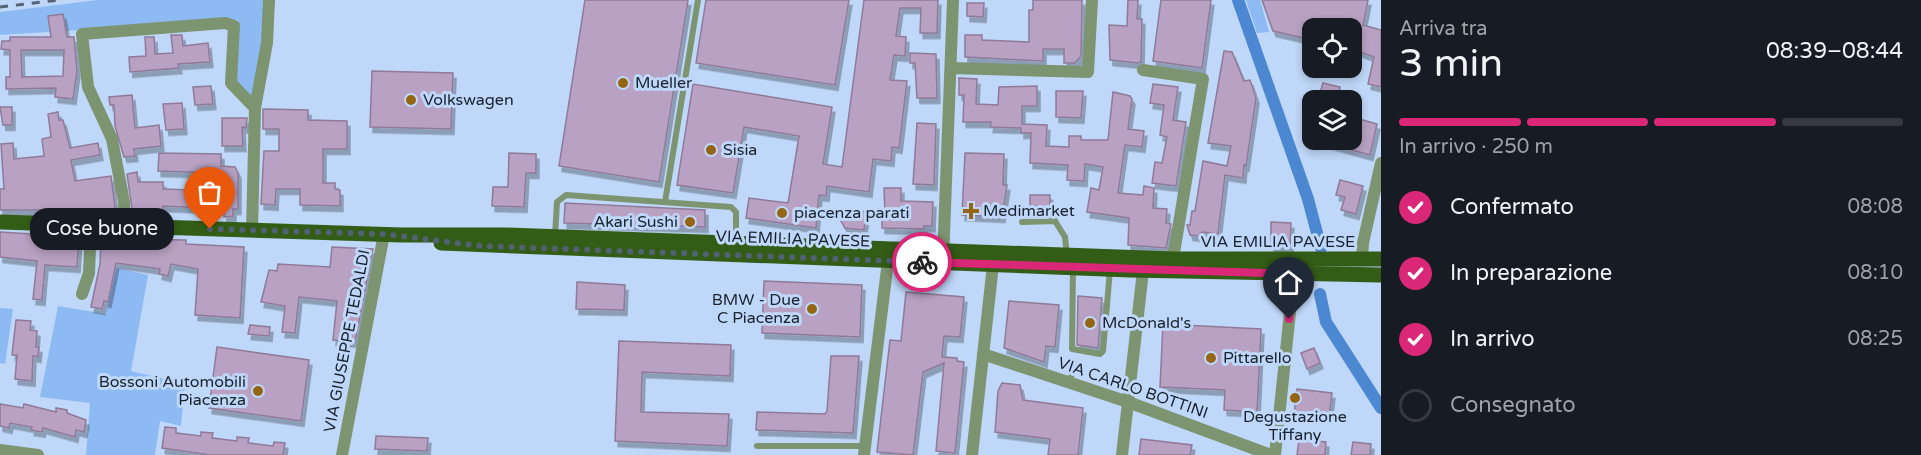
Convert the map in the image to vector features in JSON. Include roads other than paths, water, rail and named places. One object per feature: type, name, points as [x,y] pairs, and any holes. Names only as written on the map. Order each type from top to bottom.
[{"type":"main road","name":"VIA EMILIA PAVESE","points":[[0,222],[384,234],[481,246],[555,242],[743,247],[1070,262],[1173,259],[1300,270]]},
{"type":"main road","name":"VIA EMILIA PAVESE","points":[[743,247],[888,261],[943,257]]},
{"type":"main road","name":"VIA EMILIA PAVESE","points":[[1070,262],[1111,269],[1143,271],[1300,270],[1338,267],[1362,260],[1381,260]]},
{"type":"main road","name":"VIA EMILIA PAVESE","points":[[1338,267],[1381,275]]},
{"type":"street","points":[[252,230],[255,108],[267,43],[268,0]]},
{"type":"street","points":[[943,257],[953,0]]},
{"type":"street","points":[[951,68],[1088,72],[1092,0]]},
{"type":"street","points":[[125,226],[124,202],[112,139],[88,87],[82,34],[225,23],[234,26],[231,83],[255,108]]},
{"type":"street","points":[[1143,70],[1203,79],[1173,259]]},
{"type":"street","points":[[1362,260],[1363,243],[1381,163]]},
{"type":"street","points":[[82,294],[89,273],[91,225]]},
{"type":"street","name":"VIA GIUSEPPE TEDALDI","points":[[342,455],[384,234]]},
{"type":"street","points":[[972,455],[993,258]]},
{"type":"street","points":[[865,451],[888,261]]},
{"type":"street","points":[[1273,455],[1300,270]]},
{"type":"street","points":[[1122,455],[1143,271]]},
{"type":"street","name":"VIA CARLO BOTTINI","points":[[983,354],[1128,402],[1273,455]]},
{"type":"street","points":[[0,450],[38,455]]},
{"type":"lane","points":[[665,202],[699,0]]},
{"type":"lane","points":[[555,242],[557,202],[566,195],[731,207],[735,212],[743,247]]},
{"type":"lane","points":[[1022,222],[1055,221],[1065,237],[1070,262],[1072,349],[1100,354],[1103,351],[1111,269]]},
{"type":"lane","points":[[1070,383],[1073,367]]},
{"type":"lane","points":[[757,446],[865,451]]},
{"type":"waterway","points":[[1238,0],[1308,199],[1321,248]]},
{"type":"waterway","points":[[1320,294],[1326,322],[1381,408]]},
{"type":"railway","points":[[0,7],[59,0]]},
{"type":"place","name":"Mueller","points":[[623,83]]},
{"type":"place","name":"Volkswagen","points":[[411,100]]},
{"type":"place","name":"Sisia","points":[[711,150]]},
{"type":"place","name":"Medimarket","points":[[971,211]]},
{"type":"place","name":"piacenza parati","points":[[782,213]]},
{"type":"place","name":"Akari Sushi","points":[[690,222]]},
{"type":"place","name":"Cose buone","points":[[210,229]]},
{"type":"place","name":"BMW - Due C Piacenza","points":[[812,309]]},
{"type":"place","name":"McDonald's","points":[[1090,323]]},
{"type":"place","name":"Pittarello","points":[[1211,358]]},
{"type":"place","name":"Bossoni Automobili Piacenza","points":[[258,391]]},
{"type":"place","name":"Degustazione Tiffany","points":[[1295,398]]}]
